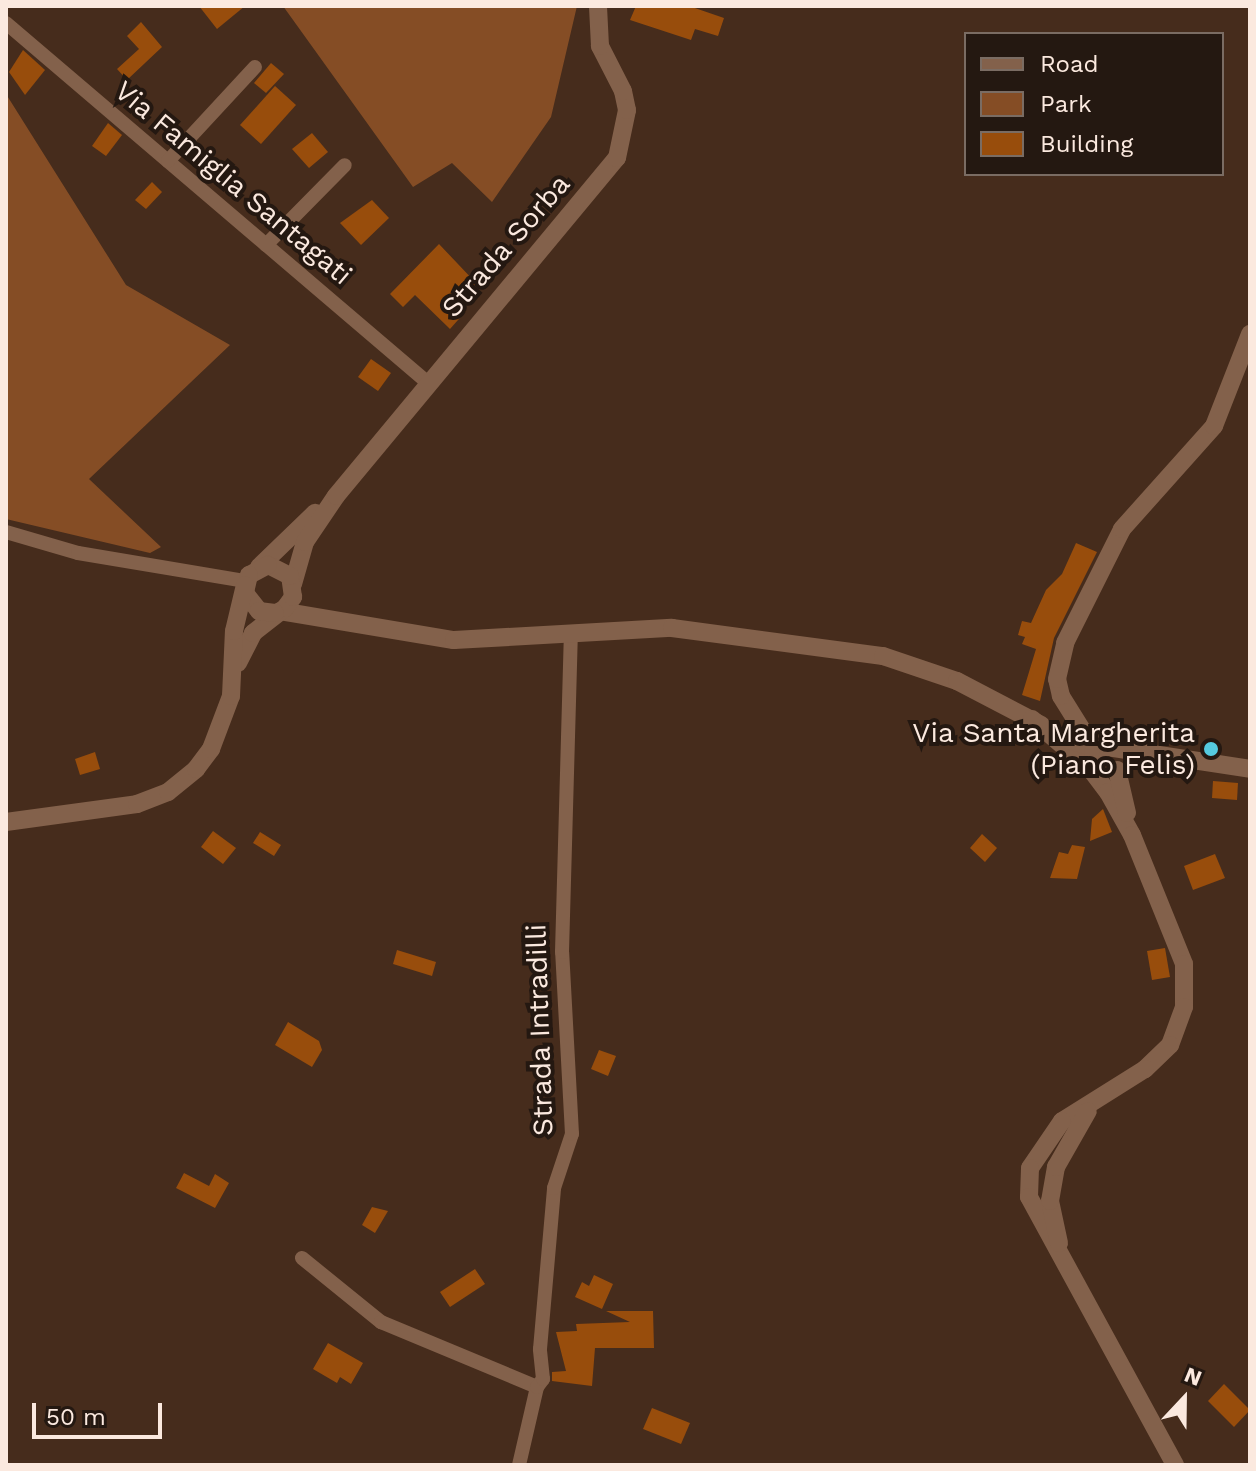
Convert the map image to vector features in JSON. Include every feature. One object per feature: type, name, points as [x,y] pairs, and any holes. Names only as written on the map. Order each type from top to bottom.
[{"type":"street","name":"Strada Sorba","points":[[336,496],[427,382],[617,158],[627,110],[623,91],[600,46],[598,6]]},
{"type":"street","name":"Via Famiglia Santagati","points":[[6,23],[427,382]]},
{"type":"street","points":[[168,161],[255,67]]},
{"type":"street","points":[[266,245],[345,165]]},
{"type":"street","points":[[1132,835],[1116,752],[1102,747],[1084,733],[1061,696],[1057,679],[1065,643],[1122,529],[1214,426],[1250,334]]},
{"type":"street","points":[[6,822],[137,804],[168,792],[211,749],[225,719],[234,674],[234,631],[246,583],[259,567],[336,496]]},
{"type":"street","points":[[234,674],[253,633],[277,612],[294,587],[305,542],[336,496]]},
{"type":"street","points":[[6,532],[78,553],[246,583]]},
{"type":"street","points":[[259,567],[284,569],[294,587],[328,616]]},
{"type":"street","points":[[246,583],[253,607],[328,616],[454,640],[672,628],[883,656],[957,681],[1032,719],[1071,743],[1250,769]]},
{"type":"street","name":"Strada Intradilli","points":[[519,1465],[537,1387],[543,1379],[540,1349],[554,1188],[572,1134],[562,952],[571,634]]},
{"type":"street","points":[[1032,719],[1104,777],[1135,757],[1154,755]]},
{"type":"street","points":[[1102,747],[1089,761],[1132,835],[1180,948],[1184,1007],[1179,1030],[1160,1057],[1092,1105],[1062,1121],[1030,1168],[1029,1197],[1152,1416],[1175,1465]]},
{"type":"street","points":[[302,1258],[381,1322],[537,1387]]},
{"type":"green space","points":[[283,6],[577,6],[551,117],[492,202],[452,163],[413,187]]},
{"type":"green space","points":[[6,94],[126,285],[230,345],[89,479],[161,547],[150,553],[6,519]]},
{"type":"building","points":[[199,6],[245,6],[217,29]]},
{"type":"building","points":[[636,6],[689,6],[724,18],[718,36],[695,29],[691,40],[630,20]]},
{"type":"building","points":[[141,22],[162,47],[127,80],[117,69],[139,49],[127,36]]},
{"type":"building","points":[[23,50],[45,70],[25,95],[9,72]]},
{"type":"building","points":[[271,63],[284,74],[266,93],[254,83]]},
{"type":"building","points":[[275,86],[296,105],[261,144],[240,125]]},
{"type":"building","points":[[108,123],[122,135],[106,156],[92,146]]},
{"type":"building","points":[[312,133],[328,152],[309,168],[292,149]]},
{"type":"building","points":[[152,182],[162,192],[146,209],[135,200]]},
{"type":"building","points":[[372,200],[389,218],[361,245],[340,223]]},
{"type":"building","points":[[439,244],[476,283],[458,303],[466,311],[450,329],[415,295],[403,307],[390,294]]},
{"type":"building","points":[[371,359],[391,373],[378,391],[358,377]]},
{"type":"building","points":[[1076,543],[1097,552],[1054,638],[1040,701],[1022,695],[1036,649],[1022,644],[1025,637],[1018,635],[1022,621],[1031,623],[1046,590],[1062,574]]},
{"type":"building","points":[[95,752],[100,769],[80,775],[75,759]]},
{"type":"building","points":[[1213,781],[1238,783],[1237,800],[1212,798]]},
{"type":"building","points":[[1103,809],[1112,832],[1090,841],[1092,819]]},
{"type":"building","points":[[213,831],[236,848],[223,864],[201,847]]},
{"type":"building","points":[[260,832],[281,845],[274,856],[253,843]]},
{"type":"building","points":[[982,834],[997,848],[985,862],[970,848]]},
{"type":"building","points":[[1072,845],[1085,847],[1077,879],[1050,878],[1059,852],[1068,854]]},
{"type":"building","points":[[1215,854],[1225,878],[1193,890],[1184,866]]},
{"type":"building","points":[[1165,948],[1170,977],[1152,980],[1147,951]]},
{"type":"building","points":[[397,950],[436,962],[432,976],[393,964]]},
{"type":"building","points":[[288,1022],[319,1041],[322,1050],[312,1067],[275,1045]]},
{"type":"building","points":[[599,1050],[616,1056],[608,1076],[591,1069]]},
{"type":"building","points":[[184,1173],[209,1186],[215,1174],[229,1183],[215,1208],[176,1188]]},
{"type":"building","points":[[372,1207],[388,1211],[375,1233],[362,1225]]},
{"type":"building","points":[[475,1269],[485,1284],[450,1307],[440,1292]]},
{"type":"building","points":[[594,1275],[613,1284],[602,1309],[575,1297],[582,1282],[589,1286]]},
{"type":"building","points":[[606,1311],[653,1311],[654,1348],[595,1348],[592,1386],[552,1381],[552,1372],[566,1371],[556,1332],[577,1331],[576,1324],[630,1322]]},
{"type":"building","points":[[328,1343],[363,1363],[351,1384],[340,1377],[337,1383],[313,1369]]},
{"type":"building","points":[[1224,1384],[1250,1410],[1234,1427],[1208,1401]]},
{"type":"building","points":[[652,1408],[690,1423],[681,1444],[643,1429]]},
{"type":"place","name":"Via Santa Margherita (Piano Felis)","points":[[1211,749]]}]
